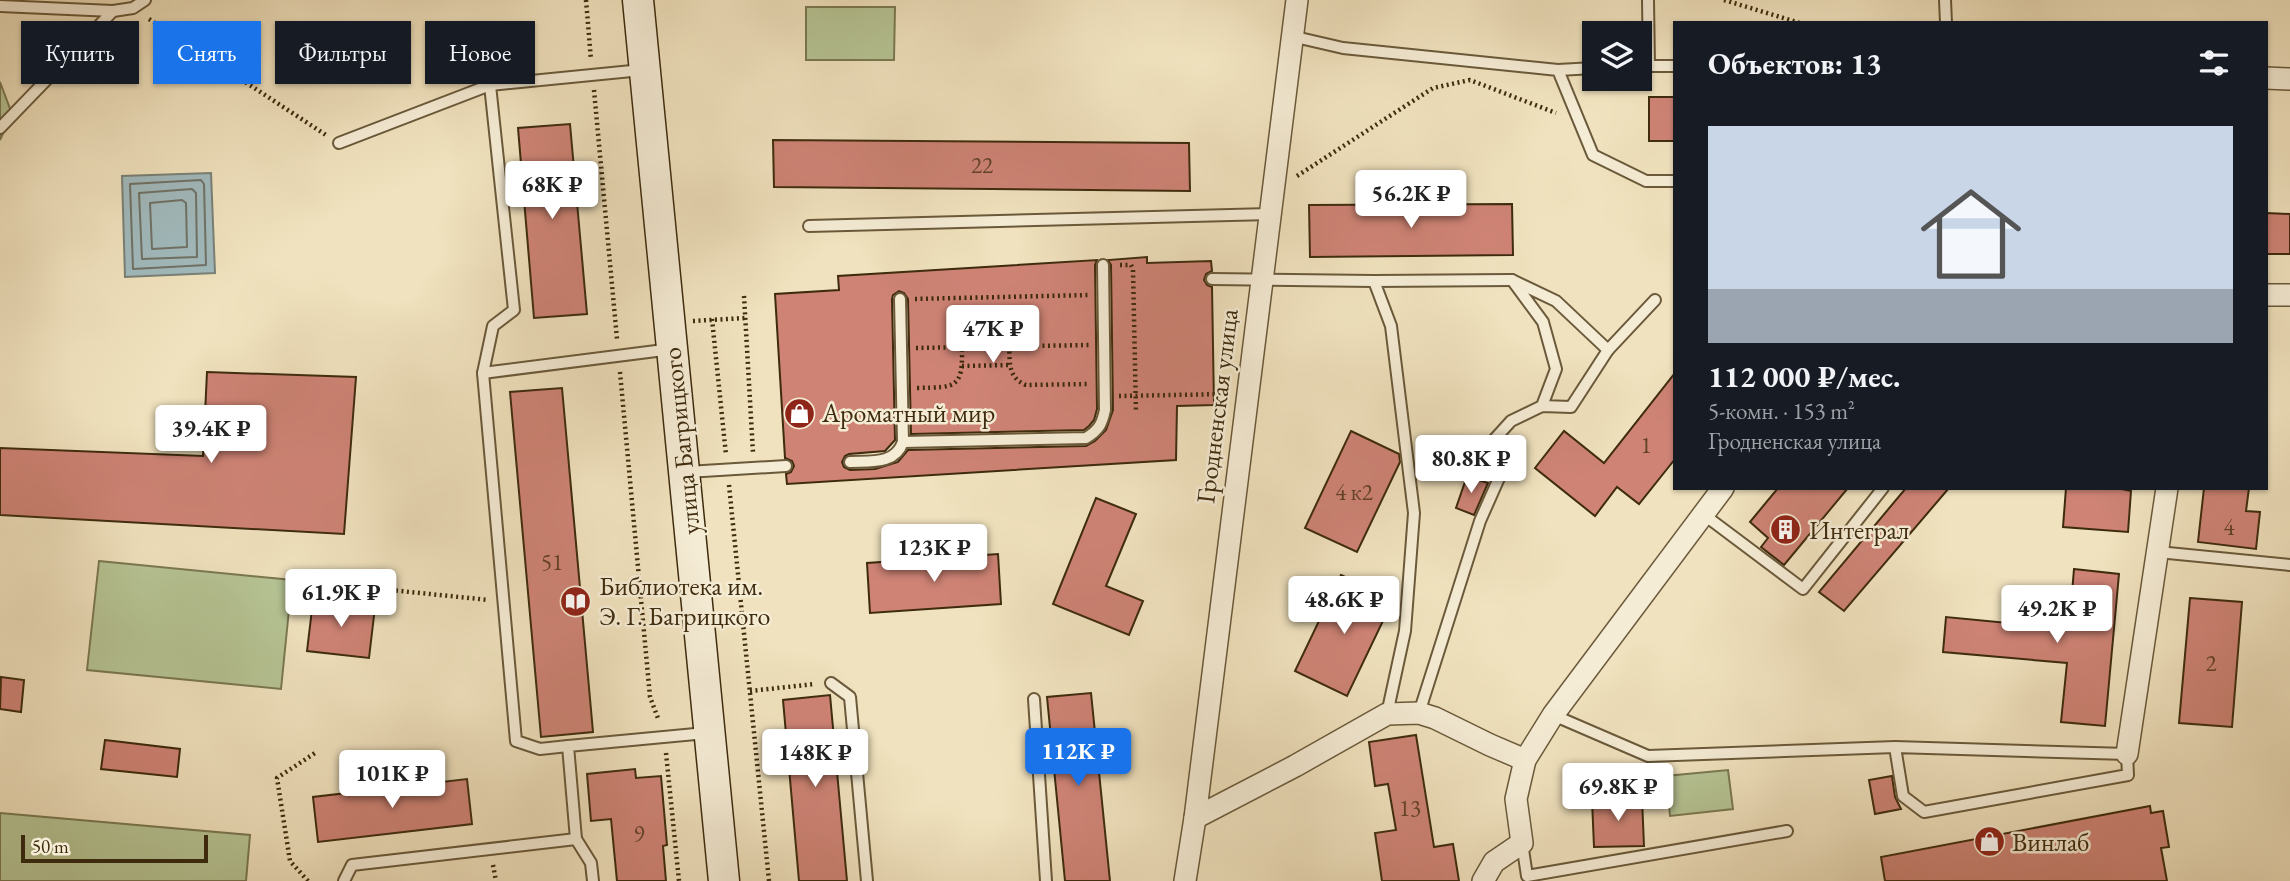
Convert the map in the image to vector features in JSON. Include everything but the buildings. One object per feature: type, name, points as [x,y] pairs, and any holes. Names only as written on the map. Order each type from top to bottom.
[{"type":"street","name":"улица Багрицкого","points":[[638,0],[724,881]]},
{"type":"street","name":"Гродненская улица","points":[[1185,881],[1297,0]]},
{"type":"street","points":[[2268,78],[2290,79]]},
{"type":"street","points":[[2268,295],[2290,295]]},
{"type":"street","points":[[1483,881],[1494,862],[1522,843],[1516,799],[1525,760],[1553,715],[1721,490]]},
{"type":"street","points":[[2127,754],[2166,490]]},
{"type":"street","points":[[1195,818],[1296,766],[1387,714],[1419,713],[1436,718],[1525,760]]},
{"type":"lane","points":[[0,6],[113,11],[133,8],[145,0]]},
{"type":"lane","points":[[1647,21],[1648,0]]},
{"type":"lane","points":[[1945,0],[1946,21]]},
{"type":"lane","points":[[0,128],[113,11]]},
{"type":"lane","points":[[1292,36],[1343,48],[1558,70],[1582,69]]},
{"type":"lane","points":[[1652,66],[1673,66]]},
{"type":"lane","points":[[339,143],[491,85],[645,70]]},
{"type":"lane","points":[[1558,70],[1593,155],[1646,181],[1673,181]]},
{"type":"lane","points":[[491,85],[514,310],[493,326],[484,373],[516,741],[540,749],[709,733]]},
{"type":"lane","points":[[809,226],[1270,214]]},
{"type":"lane","points":[[903,442],[1086,438],[1096,432],[1102,424],[1105,396],[1102,265]]},
{"type":"lane","points":[[1212,279],[1512,280],[1556,301],[1608,350]]},
{"type":"lane","points":[[1512,280],[1543,322],[1556,369],[1542,405]]},
{"type":"lane","points":[[1374,281],[1391,326],[1414,513],[1405,631],[1387,714]]},
{"type":"lane","points":[[850,462],[891,458],[900,450],[903,442],[900,299]]},
{"type":"lane","points":[[1419,713],[1480,520],[1499,478],[1492,442],[1511,421],[1542,405],[1571,407],[1608,350],[1655,300]]},
{"type":"lane","points":[[484,373],[618,356],[671,336]]},
{"type":"lane","points":[[684,472],[786,466]]},
{"type":"lane","points":[[1703,514],[1803,589],[1880,490]]},
{"type":"lane","points":[[2158,552],[2290,565]]},
{"type":"lane","points":[[831,683],[850,697],[867,881]]},
{"type":"lane","points":[[1034,699],[1046,881]]},
{"type":"lane","points":[[1553,715],[1648,756],[1895,747],[2127,754],[2128,775],[1924,812],[1903,796],[1895,747]]},
{"type":"lane","points":[[568,746],[576,839],[592,863],[593,881]]},
{"type":"lane","points":[[1522,843],[1527,878],[1787,831]]},
{"type":"lane","points":[[344,881],[352,865],[576,839]]},
{"type":"path","points":[[586,0],[650,697],[665,737],[679,881]]},
{"type":"path","points":[[1724,0],[1793,21]]},
{"type":"path","points":[[133,8],[339,143]]},
{"type":"path","points":[[1273,192],[1433,88],[1470,80],[1579,121]]},
{"type":"path","points":[[1102,265],[1132,265],[1136,413]]},
{"type":"path","points":[[900,299],[1103,295]]},
{"type":"path","points":[[744,296],[754,468]]},
{"type":"path","points":[[671,336],[712,319],[745,318]]},
{"type":"path","points":[[712,319],[769,881]]},
{"type":"path","points":[[901,348],[1104,344]]},
{"type":"path","points":[[1009,346],[1014,378],[1026,385],[1104,384]]},
{"type":"path","points":[[902,388],[945,387],[954,384],[959,379],[962,366],[962,347]]},
{"type":"path","points":[[962,366],[1010,365]]},
{"type":"path","points":[[1105,396],[1214,394]]},
{"type":"path","points":[[292,580],[503,601]]},
{"type":"path","points":[[750,691],[831,683]]},
{"type":"path","points":[[308,881],[290,861],[277,778],[315,753]]},
{"type":"green space","points":[[806,7],[895,7],[894,60],[806,60]]},
{"type":"green space","points":[[0,82],[12,114],[0,140]]},
{"type":"green space","points":[[99,561],[292,580],[281,689],[87,670]]},
{"type":"green space","points":[[1728,770],[1733,809],[1670,816],[1666,776]]},
{"type":"green space","points":[[0,813],[250,835],[246,881],[0,881]]},
{"type":"water","points":[[211,173],[215,273],[125,277],[122,176]]},
{"type":"place","name":"Ароматный мир","points":[[799,413]]},
{"type":"place","name":"Интеграл","points":[[1786,530]]},
{"type":"place","name":"Библиотека им. Э. Г. Багрицкого","points":[[576,601]]},
{"type":"place","name":"Винлаб","points":[[1989,842]]}]
